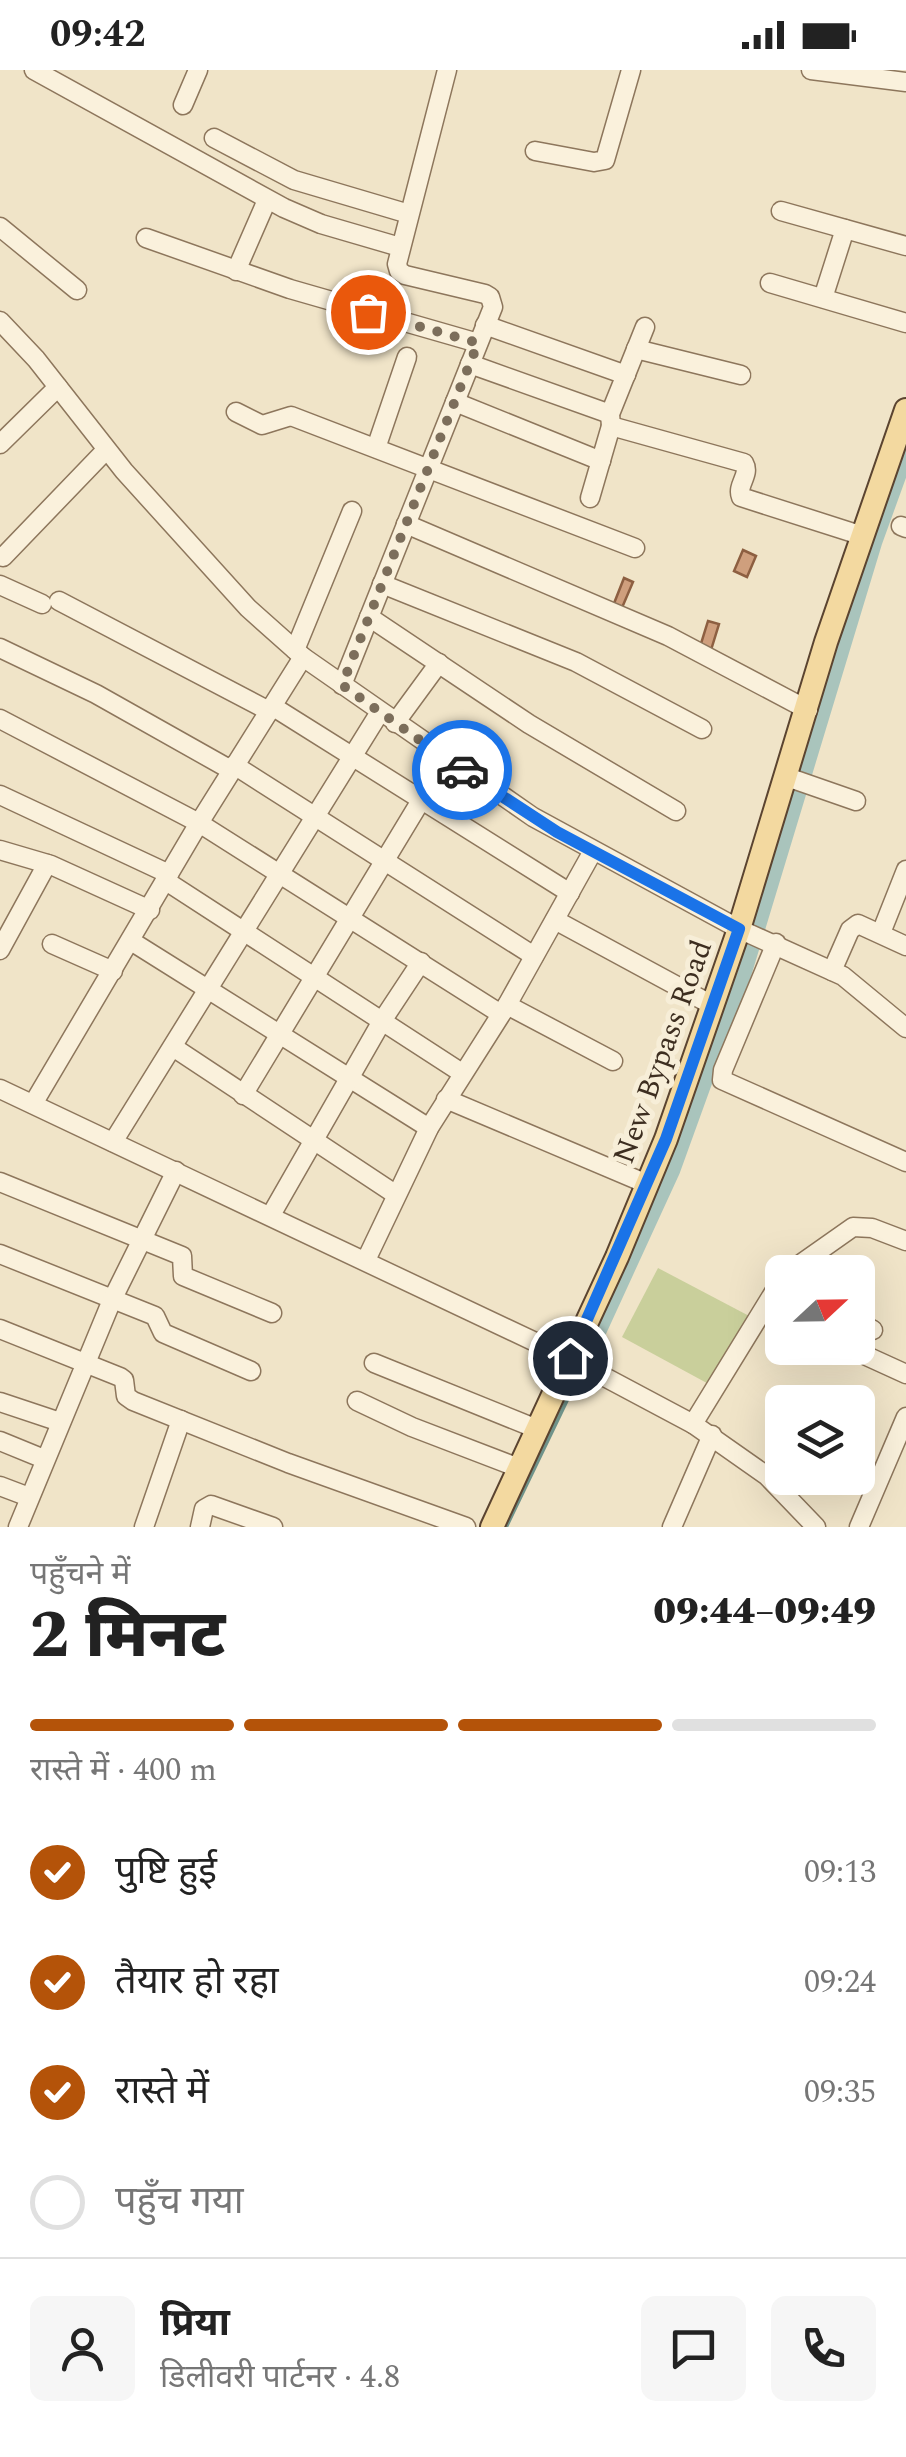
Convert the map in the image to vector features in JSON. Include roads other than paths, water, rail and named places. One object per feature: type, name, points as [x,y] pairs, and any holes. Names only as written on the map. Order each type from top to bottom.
[{"type":"main road","name":"New Bypass Road","points":[[492,1527],[648,1184],[712,1005],[757,936],[826,642],[863,536],[898,464],[906,410]]},
{"type":"street","points":[[34,70],[267,200],[321,224],[400,248]]},
{"type":"street","points":[[183,105],[198,70]]},
{"type":"street","points":[[342,685],[493,307],[490,297],[405,275],[397,264],[448,70]]},
{"type":"street","points":[[535,151],[594,162],[604,160],[631,70]]},
{"type":"street","points":[[811,70],[906,82]]},
{"type":"street","points":[[214,138],[311,186],[409,214]]},
{"type":"street","points":[[236,271],[267,200]]},
{"type":"street","points":[[781,211],[906,246]]},
{"type":"street","points":[[0,227],[77,290]]},
{"type":"street","points":[[824,298],[845,229]]},
{"type":"street","points":[[146,238],[236,271],[626,375]]},
{"type":"street","points":[[770,283],[906,322]]},
{"type":"street","points":[[0,321],[106,450],[248,608],[299,653],[498,796],[593,851],[832,970],[906,1028]]},
{"type":"street","points":[[590,498],[611,420],[645,327]]},
{"type":"street","points":[[636,348],[741,375]]},
{"type":"street","points":[[376,448],[407,357]]},
{"type":"street","points":[[470,364],[611,420],[744,463],[741,498],[863,536]]},
{"type":"street","points":[[2,437],[58,387]]},
{"type":"street","points":[[455,402],[601,461]]},
{"type":"street","points":[[236,412],[262,425],[291,416],[635,548]]},
{"type":"street","points":[[3,557],[106,450]]},
{"type":"street","points":[[33,1104],[270,708],[299,653],[352,511]]},
{"type":"street","points":[[406,524],[668,636],[808,710]]},
{"type":"street","points":[[382,584],[576,662],[702,729]]},
{"type":"street","points":[[0,585],[50,603],[270,708],[570,893]]},
{"type":"street","points":[[369,617],[528,724],[676,811]]},
{"type":"street","points":[[0,648],[96,694],[232,768],[534,956]]},
{"type":"street","points":[[113,1142],[352,757],[438,663]]},
{"type":"street","points":[[0,719],[198,823],[504,1010],[613,1061]]},
{"type":"street","points":[[243,1095],[446,758]]},
{"type":"street","points":[[796,780],[856,800]]},
{"type":"street","points":[[0,795],[168,877],[243,933],[462,1073]]},
{"type":"street","points":[[366,1260],[429,1128],[504,1010],[593,851]]},
{"type":"street","points":[[2,855],[47,864],[150,910]]},
{"type":"street","points":[[0,950],[47,864]]},
{"type":"street","points":[[881,933],[906,870]]},
{"type":"street","points":[[554,920],[712,1005]]},
{"type":"street","points":[[832,970],[853,925],[906,946]]},
{"type":"street","points":[[757,936],[722,1080],[906,1162]]},
{"type":"street","points":[[131,941],[429,1128]]},
{"type":"street","points":[[52,944],[113,971]]},
{"type":"street","points":[[271,1215],[382,1021],[421,962]]},
{"type":"street","points":[[174,1046],[395,1194]]},
{"type":"street","points":[[0,1089],[570,1358],[693,1424],[767,1476],[816,1527]]},
{"type":"street","points":[[446,1099],[648,1184]]},
{"type":"street","points":[[18,1527],[112,1300],[176,1171]]},
{"type":"street","points":[[0,1182],[182,1256],[183,1276],[272,1313]]},
{"type":"street","points":[[816,1255],[854,1227],[872,1228],[906,1241]]},
{"type":"street","points":[[0,1254],[158,1318],[161,1330],[169,1336],[251,1371]]},
{"type":"street","points":[[693,1424],[765,1302]]},
{"type":"street","points":[[0,1329],[124,1380],[129,1399],[288,1463],[466,1527]]},
{"type":"street","points":[[875,1360],[906,1374]]},
{"type":"street","points":[[374,1363],[537,1429]]},
{"type":"street","points":[[357,1401],[519,1468]]},
{"type":"street","points":[[0,1402],[60,1422]]},
{"type":"street","points":[[859,1527],[906,1417]]},
{"type":"street","points":[[138,1527],[181,1420]]},
{"type":"street","points":[[672,1527],[712,1435]]},
{"type":"street","points":[[0,1441],[44,1459]]},
{"type":"street","points":[[0,1486],[30,1497]]},
{"type":"street","points":[[200,1527],[204,1509],[211,1505],[273,1527]]},
{"type":"waterway","points":[[590,1352],[673,1171],[745,972],[875,543],[906,457]]},
{"type":"waterway","points":[[506,1527],[581,1371]]}]
